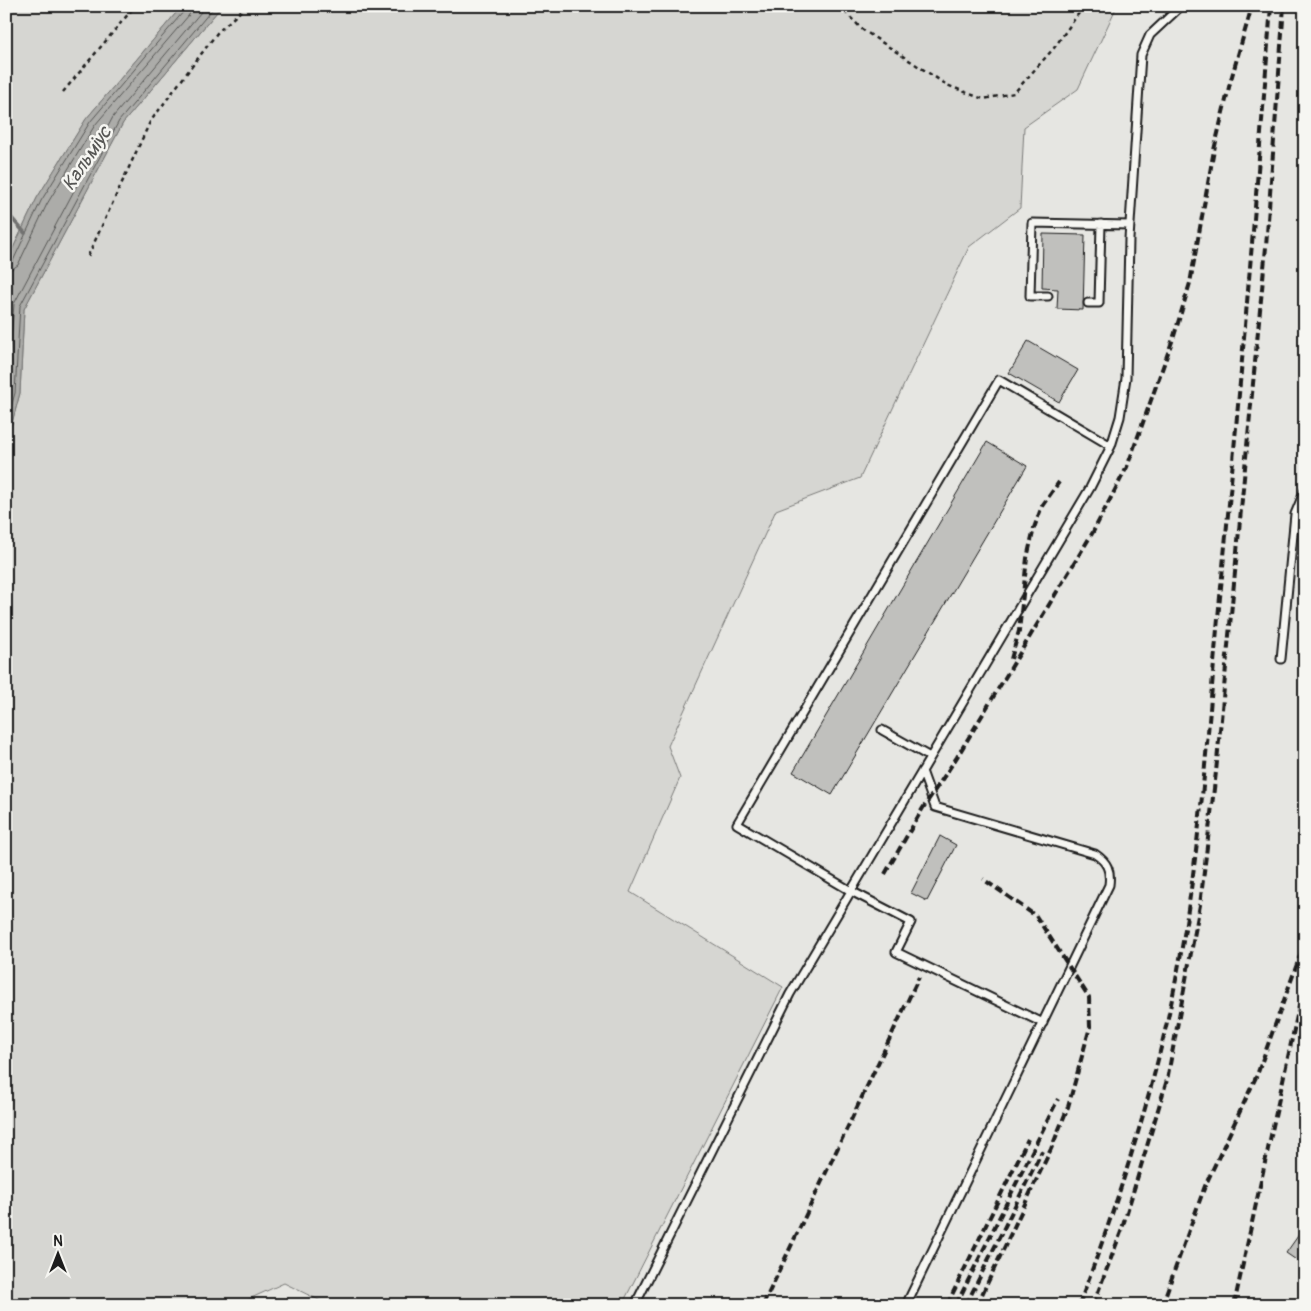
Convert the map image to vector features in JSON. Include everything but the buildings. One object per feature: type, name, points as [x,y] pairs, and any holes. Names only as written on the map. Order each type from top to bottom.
[{"type":"lane","points":[[635,1305],[790,994],[1090,488],[1111,446],[1120,416],[1126,378],[1130,225],[1141,55],[1150,35],[1181,6]]},
{"type":"lane","points":[[1048,296],[1030,296],[1032,223],[1130,225]]},
{"type":"lane","points":[[1088,302],[1099,303],[1101,224]]},
{"type":"lane","points":[[1043,1023],[896,952],[911,922],[852,891],[737,824],[999,380],[1111,446]]},
{"type":"lane","points":[[1281,659],[1295,514],[1305,490]]},
{"type":"lane","points":[[882,730],[930,757]]},
{"type":"lane","points":[[906,1305],[1109,884],[1108,867],[1103,859],[1095,854],[935,807],[922,771]]},
{"type":"path","points":[[63,92],[135,6]]},
{"type":"path","points":[[88,256],[150,122],[217,33],[246,6]]},
{"type":"path","points":[[839,6],[862,30],[947,85],[983,99],[1014,93],[1054,48],[1084,6]]},
{"type":"shaded area","points":[[6,6],[182,6],[86,119],[37,198],[6,263]]},
{"type":"shaded area","points":[[222,6],[1117,6],[1078,89],[1024,127],[1020,208],[969,247],[860,478],[776,510],[668,746],[680,778],[630,892],[783,987],[622,1305],[329,1305],[284,1283],[236,1305],[6,1305],[6,445],[20,393],[24,309],[123,123]]},
{"type":"shaded area","points":[[1117,6],[1305,6],[1305,1305],[622,1305],[783,987],[630,892],[680,778],[668,746],[776,510],[860,478],[969,247],[1020,208],[1024,127],[1078,89]]},
{"type":"shaded area","points":[[285,1283],[329,1305],[236,1305]]},
{"type":"water","name":"Кальміус","points":[[182,6],[222,6],[123,123],[24,309],[20,393],[6,445],[6,263],[37,198],[86,119]]},
{"type":"waterway","points":[[6,212],[25,233]]},
{"type":"railway","points":[[885,874],[923,808],[957,757],[1093,532],[1127,467],[1174,336],[1190,283],[1214,150],[1230,83],[1252,6]]},
{"type":"railway","points":[[1079,1305],[1097,1258],[1144,1114],[1179,966],[1187,916],[1206,752],[1254,224],[1271,6]]},
{"type":"railway","points":[[1093,1305],[1121,1232],[1167,1080],[1200,905],[1216,772],[1266,247],[1284,6]]},
{"type":"railway","points":[[1011,659],[1019,631],[1027,558],[1034,528],[1042,506],[1059,482]]},
{"type":"railway","points":[[977,1305],[1051,1149],[1068,1107],[1090,1027],[1089,997],[1036,916],[983,879]]},
{"type":"railway","points":[[1162,1305],[1205,1186],[1257,1075],[1305,942]]},
{"type":"railway","points":[[763,1305],[919,977]]},
{"type":"railway","points":[[1234,1305],[1305,979]]},
{"type":"railway","points":[[956,1305],[1058,1099]]},
{"type":"railway","points":[[947,1305],[1028,1139]]},
{"type":"railway","points":[[966,1305],[1042,1151]]}]
